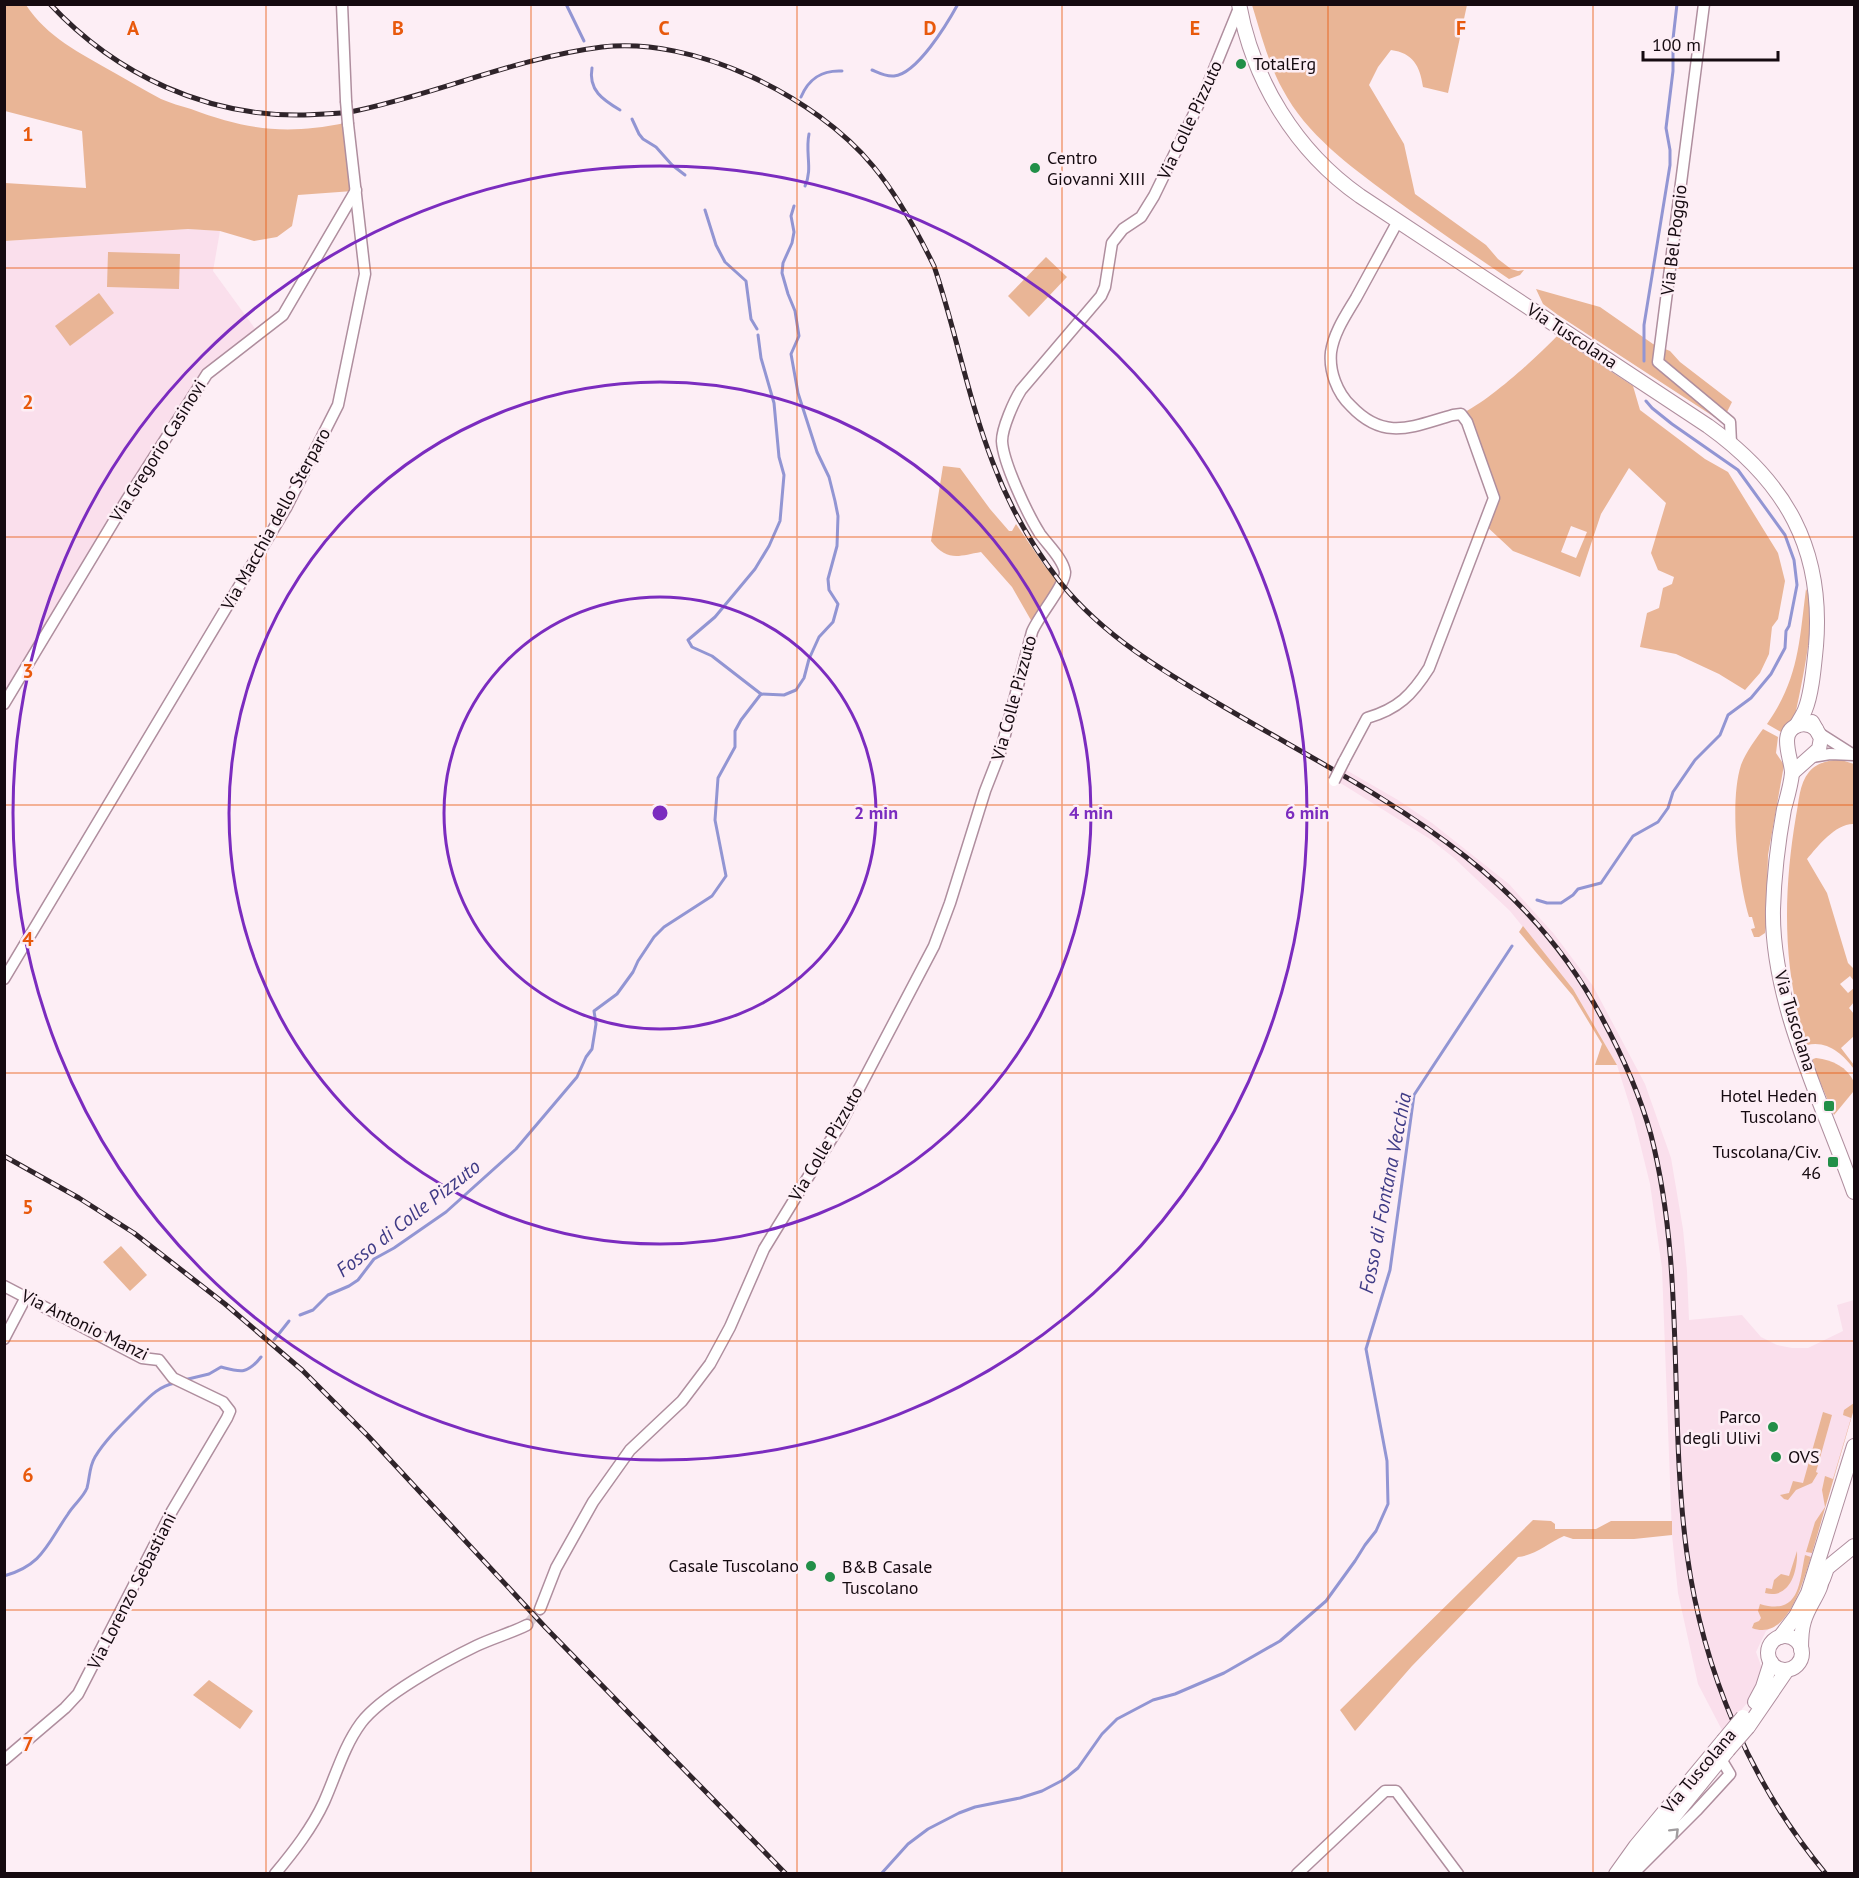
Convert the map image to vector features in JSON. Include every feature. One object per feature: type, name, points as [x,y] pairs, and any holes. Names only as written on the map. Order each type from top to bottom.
[{"type":"main road","name":"Via Tuscolana","points":[[1239,6],[1263,79],[1279,110],[1297,137],[1341,182],[1708,426],[1731,443],[1760,471],[1780,497],[1797,527],[1810,560],[1817,592],[1818,622],[1815,657],[1806,710]]},
{"type":"main road","points":[[1792,773],[1787,736],[1806,710]]},
{"type":"main road","points":[[1792,773],[1818,752],[1820,746],[1817,731],[1806,710]]},
{"type":"main road","points":[[1796,726],[1810,725],[1817,731]]},
{"type":"main road","points":[[1788,749],[1798,758],[1810,757]]},
{"type":"main road","name":"Via Tuscolana","points":[[1792,773],[1779,841],[1774,884],[1773,926],[1778,966],[1789,1013],[1854,1192]]},
{"type":"main road","points":[[1854,1446],[1823,1551],[1805,1599],[1796,1616],[1769,1648],[1771,1662],[1778,1668],[1787,1670],[1800,1661],[1803,1622],[1817,1597],[1827,1568],[1854,1546]]},
{"type":"main road","points":[[1823,1551],[1823,1578]]},
{"type":"main road","points":[[1780,1637],[1794,1639],[1801,1651]]},
{"type":"main road","name":"Via Tuscolana","points":[[1746,1722],[1763,1687],[1771,1662]]},
{"type":"main road","name":"Via Tuscolana","points":[[1628,1874],[1787,1670]]},
{"type":"main road","name":"Via Tuscolana","points":[[1616,1874],[1636,1846],[1724,1750]]},
{"type":"street","name":"Via Macchia dello Sterparo","points":[[4,979],[282,515],[335,412],[342,390],[365,274],[346,101],[342,4]]},
{"type":"street","name":"Via Bel Poggio","points":[[1704,4],[1658,362],[1730,422],[1731,443]]},
{"type":"street","name":"Via Colle Pizzuto","points":[[540,1610],[553,1574],[577,1529],[612,1474],[634,1445],[676,1406],[707,1369],[730,1327],[764,1249],[840,1125],[934,946],[985,791],[1001,750],[1032,632],[1064,578],[1062,565],[1040,534],[1021,496],[1003,449],[1002,435],[1015,402],[1026,384],[1101,296],[1105,287],[1112,243],[1123,229],[1141,217],[1154,196],[1206,90],[1239,6]]},
{"type":"street","name":"Via Gregorio Casinovi","points":[[4,704],[126,501],[207,374],[283,315],[356,190]]},
{"type":"street","points":[[1334,781],[1367,718],[1387,712],[1415,690],[1429,668],[1494,498],[1467,422],[1461,414],[1403,429],[1390,428],[1374,423],[1361,415],[1344,399],[1336,382],[1331,358],[1335,336],[1398,221]]},
{"type":"street","points":[[1817,731],[1854,755]]},
{"type":"street","points":[[1810,757],[1830,754],[1854,755]]},
{"type":"street","name":"Via Antonio Manzi","points":[[4,1286],[142,1358],[159,1360],[173,1378],[224,1402]]},
{"type":"street","points":[[4,1339],[26,1297]]},
{"type":"street","name":"Via Lorenzo Sebastiani","points":[[4,1760],[78,1694],[172,1511],[227,1418],[230,1411],[224,1402]]},
{"type":"street","points":[[275,1874],[311,1827],[324,1803],[348,1745],[366,1718],[395,1694],[439,1666],[476,1646],[527,1624]]},
{"type":"street","points":[[1634,1874],[1730,1774],[1724,1750]]},
{"type":"street","points":[[1297,1874],[1385,1791],[1396,1791],[1458,1874]]},
{"type":"shaded area","points":[[5,5],[26,5],[44,26],[65,43],[161,99],[172,103],[249,126],[304,129],[345,123],[353,191],[298,195],[292,226],[277,237],[254,241],[220,231],[188,229],[5,241],[5,183],[86,188],[82,131],[5,111]]},
{"type":"shaded area","points":[[1252,5],[1467,5],[1448,93],[1423,87],[1420,73],[1410,57],[1391,50],[1378,67],[1369,85],[1404,144],[1415,194],[1486,245],[1511,269],[1524,270],[1520,275],[1509,279],[1463,248],[1359,173],[1316,135],[1293,106],[1278,80],[1265,48]]},
{"type":"shaded area","points":[[188,229],[220,231],[213,271],[256,330],[201,374],[112,511],[5,697],[5,241]]},
{"type":"shaded area","points":[[108,252],[180,254],[179,289],[107,287]]},
{"type":"shaded area","points":[[1046,257],[1067,277],[1029,317],[1008,296]]},
{"type":"shaded area","points":[[1536,289],[1600,307],[1653,344],[1670,351],[1680,362],[1732,402],[1722,422],[1558,315],[1543,304]]},
{"type":"shaded area","points":[[99,293],[114,313],[70,346],[55,326]]},
{"type":"shaded area","points":[[1557,336],[1633,386],[1640,410],[1705,459],[1728,472],[1778,553],[1785,581],[1778,619],[1772,627],[1769,654],[1760,673],[1745,690],[1719,674],[1676,654],[1640,647],[1647,613],[1659,608],[1663,588],[1672,584],[1674,577],[1658,570],[1651,553],[1666,503],[1629,468],[1601,514],[1580,577],[1513,551],[1484,524],[1494,498],[1461,414],[1498,390]],"holes":[[[1571,526],[1587,532],[1576,558],[1561,552]]]},
{"type":"shaded area","points":[[943,466],[960,468],[1009,531],[1012,531],[1016,524],[1044,565],[1057,579],[1055,587],[1032,622],[1012,587],[981,552],[960,556],[948,555],[931,541]]},
{"type":"shaded area","points":[[1806,589],[1810,600],[1811,616],[1803,677],[1793,727],[1785,728],[1781,732],[1767,724],[1778,707],[1792,675]]},
{"type":"shaded area","points":[[1763,729],[1778,737],[1776,753],[1784,765],[1768,855],[1765,933],[1754,937],[1751,929],[1755,928],[1752,917],[1749,917],[1741,883],[1735,820],[1737,781],[1741,765]]},
{"type":"shaded area","points":[[1838,759],[1854,764],[1854,824],[1834,831],[1807,859],[1827,893],[1848,963],[1854,969],[1854,981],[1850,976],[1840,984],[1848,993],[1854,988],[1854,1002],[1849,1008],[1854,1014],[1854,1036],[1841,1048],[1854,1065],[1854,1069],[1845,1058],[1828,1046],[1807,1045],[1793,988],[1787,931],[1789,874],[1801,788],[1815,766]]},
{"type":"shaded area","points":[[1341,767],[1432,823],[1509,884],[1554,934],[1593,986],[1645,1084],[1671,1158],[1683,1229],[1689,1320],[1742,1315],[1761,1337],[1777,1345],[1808,1348],[1843,1331],[1837,1305],[1854,1300],[1854,1409],[1812,1553],[1794,1605],[1779,1624],[1766,1631],[1756,1652],[1763,1671],[1752,1697],[1723,1732],[1698,1684],[1678,1593],[1672,1535],[1662,1268],[1650,1184],[1634,1119],[1617,1065],[1573,989],[1510,911],[1454,858],[1430,839],[1334,779]]},
{"type":"shaded area","points":[[1523,926],[1573,989],[1617,1065],[1595,1065],[1602,1044],[1573,996],[1519,932]]},
{"type":"shaded area","points":[[1816,1058],[1839,1065],[1854,1082],[1853,1092],[1834,1115],[1812,1063]]},
{"type":"shaded area","points":[[121,1246],[147,1275],[130,1291],[103,1262]]},
{"type":"shaded area","points":[[1854,1403],[1854,1409],[1812,1553],[1806,1552],[1815,1522],[1825,1507],[1822,1490],[1825,1476],[1833,1479],[1851,1418],[1843,1415],[1844,1410]]},
{"type":"shaded area","points":[[1823,1412],[1832,1415],[1816,1472],[1818,1473],[1812,1483],[1796,1490],[1788,1500],[1784,1499],[1780,1495],[1789,1493],[1793,1481],[1803,1483]]},
{"type":"shaded area","points":[[1533,1520],[1551,1521],[1555,1524],[1555,1529],[1596,1529],[1611,1521],[1672,1521],[1672,1535],[1634,1539],[1573,1539],[1564,1536],[1536,1551],[1518,1557],[1412,1666],[1355,1731],[1340,1710]]},
{"type":"shaded area","points":[[1797,1551],[1794,1574],[1787,1588],[1774,1594],[1765,1593],[1766,1588],[1772,1589],[1774,1580],[1781,1574],[1789,1576]]},
{"type":"shaded area","points":[[1805,1555],[1811,1557],[1792,1607],[1775,1626],[1765,1630],[1752,1628],[1754,1623],[1761,1618],[1758,1611],[1760,1604],[1783,1605],[1790,1601],[1799,1586]]},
{"type":"shaded area","points":[[209,1680],[253,1711],[240,1729],[193,1695]]},
{"type":"waterway","points":[[566,4],[584,41]]},
{"type":"waterway","name":"Fosso di Colle Pizzuto","points":[[872,70],[894,76],[912,67],[930,47],[958,4]]},
{"type":"waterway","points":[[1644,361],[1644,325],[1670,165],[1666,128],[1673,71],[1673,39],[1677,4]]},
{"type":"waterway","points":[[592,68],[592,82],[598,94],[620,110]]},
{"type":"waterway","name":"Fosso di Colle Pizzuto","points":[[801,97],[804,90],[817,76],[842,71]]},
{"type":"waterway","points":[[632,119],[643,139],[656,147],[672,165],[685,175]]},
{"type":"waterway","name":"Fosso di Colle Pizzuto","points":[[805,186],[808,173],[809,134]]},
{"type":"waterway","name":"Fosso di Colle Pizzuto","points":[[300,1315],[313,1310],[328,1295],[358,1280],[374,1259],[446,1212],[516,1149],[577,1077],[592,1049],[596,1024],[594,1011],[617,994],[654,937],[664,927],[712,896],[726,876],[715,820],[718,778],[735,747],[735,731],[761,694],[784,695],[796,690],[804,678],[809,659],[819,637],[833,622],[838,604],[829,590],[828,579],[837,546],[838,516],[829,477],[817,452],[798,393],[791,354],[799,336],[795,311],[782,273],[783,263],[794,232],[791,216],[794,206]]},
{"type":"waterway","points":[[705,210],[716,245],[725,262],[746,281],[751,319],[757,329]]},
{"type":"waterway","points":[[758,335],[761,358],[774,403],[779,457],[784,475],[780,521],[755,569],[715,617],[688,640],[692,647],[712,656],[761,694]]},
{"type":"waterway","name":"Fosso di Fontana Vecchia","points":[[1537,900],[1561,903],[1578,889],[1601,883],[1633,836],[1658,822],[1668,808],[1673,792],[1695,760],[1720,735],[1728,715],[1751,698],[1771,674],[1785,648],[1786,631],[1797,585],[1794,560],[1785,535],[1738,470],[1672,424],[1646,401]]},
{"type":"waterway","name":"Fosso di Fontana Vecchia","points":[[881,1874],[908,1844],[928,1829],[975,1807],[1020,1798],[1042,1791],[1063,1780],[1078,1768],[1102,1734],[1117,1719],[1153,1700],[1175,1694],[1224,1673],[1280,1641],[1326,1601],[1376,1531],[1388,1504],[1387,1461],[1366,1349],[1390,1270],[1414,1095],[1512,946]]},
{"type":"waterway","name":"Fosso di Colle Pizzuto","points":[[274,1340],[289,1321]]},
{"type":"waterway","name":"Fosso di Colle Pizzuto","points":[[184,1380],[209,1374],[221,1367],[243,1371],[252,1367],[261,1357]]},
{"type":"waterway","name":"Fosso di Colle Pizzuto","points":[[4,1576],[28,1566],[43,1552],[85,1492],[93,1461],[99,1450],[150,1396],[159,1389],[175,1383]]},
{"type":"tunnel","points":[[527,1625],[540,1609]]},
{"type":"railway","points":[[50,4],[104,52],[165,87],[198,99],[268,114],[304,115],[350,112],[382,105],[538,59],[602,47],[638,46],[675,51],[713,61],[750,76],[786,95],[819,116],[848,140],[873,166],[891,189],[934,266],[976,414],[999,479],[1022,525],[1060,582],[1097,621],[1139,654],[1207,697],[1390,804],[1487,874],[1530,916],[1568,963],[1602,1018],[1642,1105],[1662,1187],[1673,1291],[1681,1502],[1694,1598],[1705,1641],[1718,1683],[1753,1764],[1774,1802],[1826,1874]]},
{"type":"railway","points":[[4,1156],[79,1198],[134,1233],[225,1304],[302,1370],[368,1436],[546,1628],[786,1874]]},
{"type":"place","name":"TotalErg","points":[[1241,64]]},
{"type":"place","name":"Centro Giovanni XIII","points":[[1035,168]]},
{"type":"place","name":"Hotel Heden Tuscolano","points":[[1829,1106]]},
{"type":"place","name":"Tuscolana/Civ. 46","points":[[1833,1162]]},
{"type":"place","name":"Parco degli Ulivi","points":[[1773,1427]]},
{"type":"place","name":"OVS","points":[[1776,1457]]},
{"type":"place","name":"Casale Tuscolano","points":[[811,1566]]},
{"type":"place","name":"B&B Casale Tuscolano","points":[[830,1577]]}]
